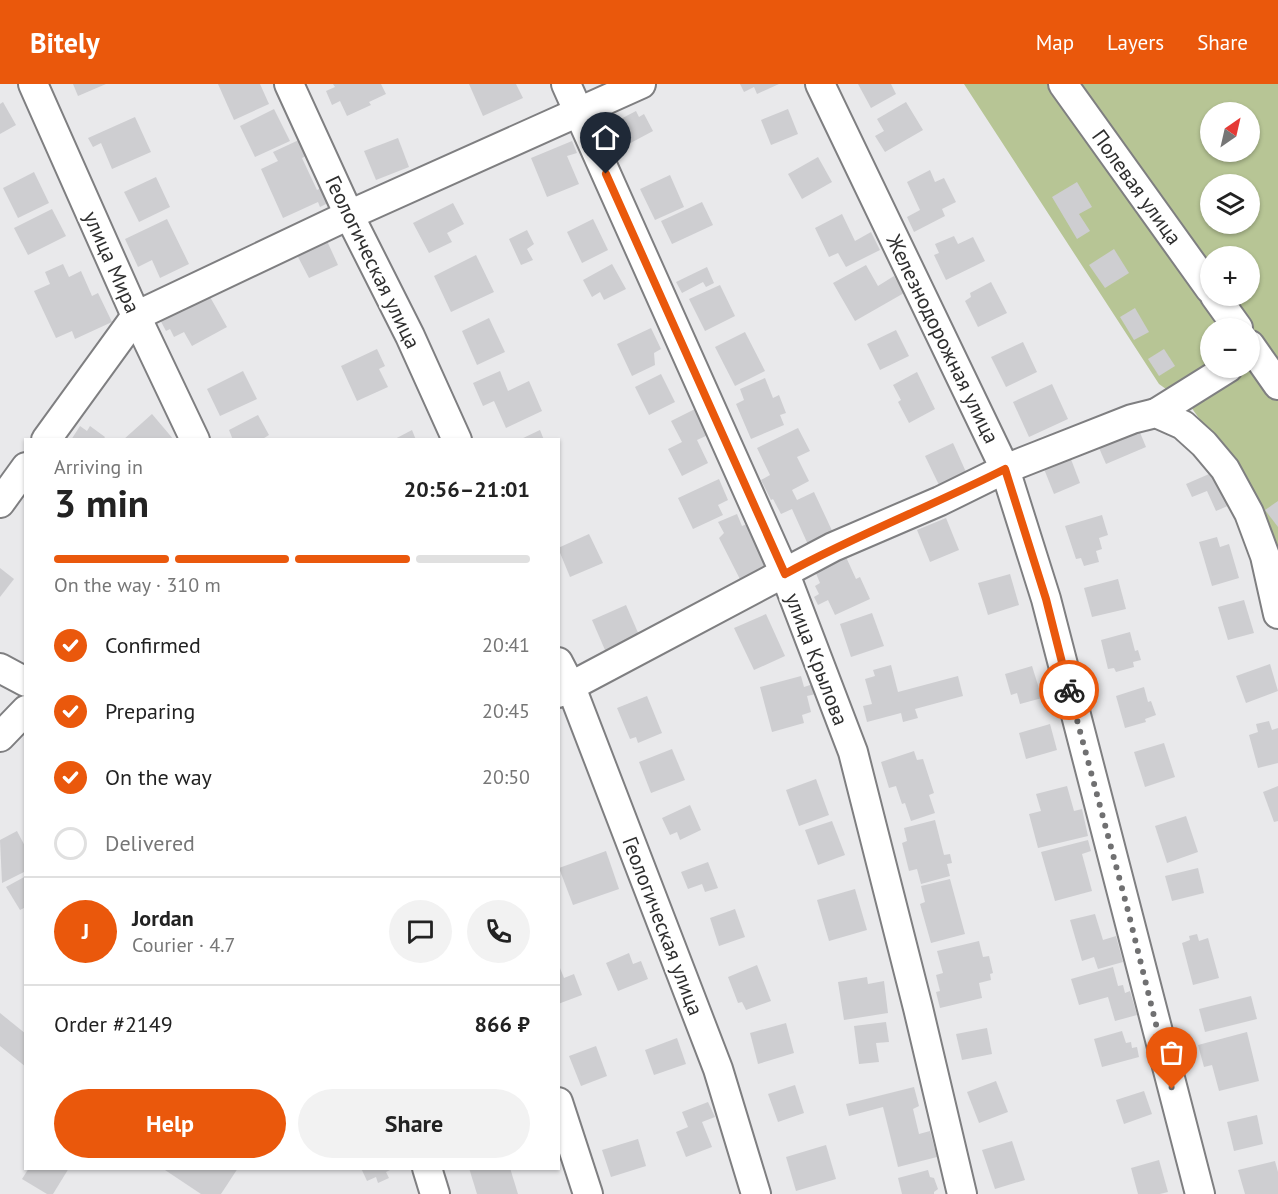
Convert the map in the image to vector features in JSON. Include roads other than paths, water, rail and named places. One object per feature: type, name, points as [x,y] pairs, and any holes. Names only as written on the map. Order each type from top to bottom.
[{"type":"street","name":"улица Мира","points":[[33,84],[136,316],[194,438]]},
{"type":"street","name":"Геологическая улица","points":[[289,84],[349,214],[410,336],[456,438]]},
{"type":"street","name":"улица Крылова","points":[[566,84],[785,574],[853,752],[918,1008],[962,1194]]},
{"type":"street","points":[[47,438],[136,316],[349,214],[641,84]]},
{"type":"street","name":"Железнодорожная улица","points":[[820,84],[1005,469],[1046,599],[1200,1194]]},
{"type":"street","name":"Полевая улица","points":[[1063,84],[1200,275]]},
{"type":"street","points":[[1260,361],[1278,385]]},
{"type":"street","points":[[564,690],[833,547],[940,501],[1005,469],[1132,419],[1156,413],[1212,378]]},
{"type":"street","points":[[1156,413],[1183,425],[1204,444],[1225,469],[1250,513],[1265,556],[1278,614]]},
{"type":"street","points":[[0,503],[24,471]]},
{"type":"street","points":[[0,668],[24,681]]},
{"type":"street","name":"Геологическая улица","points":[[560,671],[564,690],[718,1069],[756,1194]]},
{"type":"street","points":[[0,737],[24,712]]},
{"type":"street","points":[[560,1108],[588,1194]]},
{"type":"street","points":[[428,1170],[435,1194]]}]
